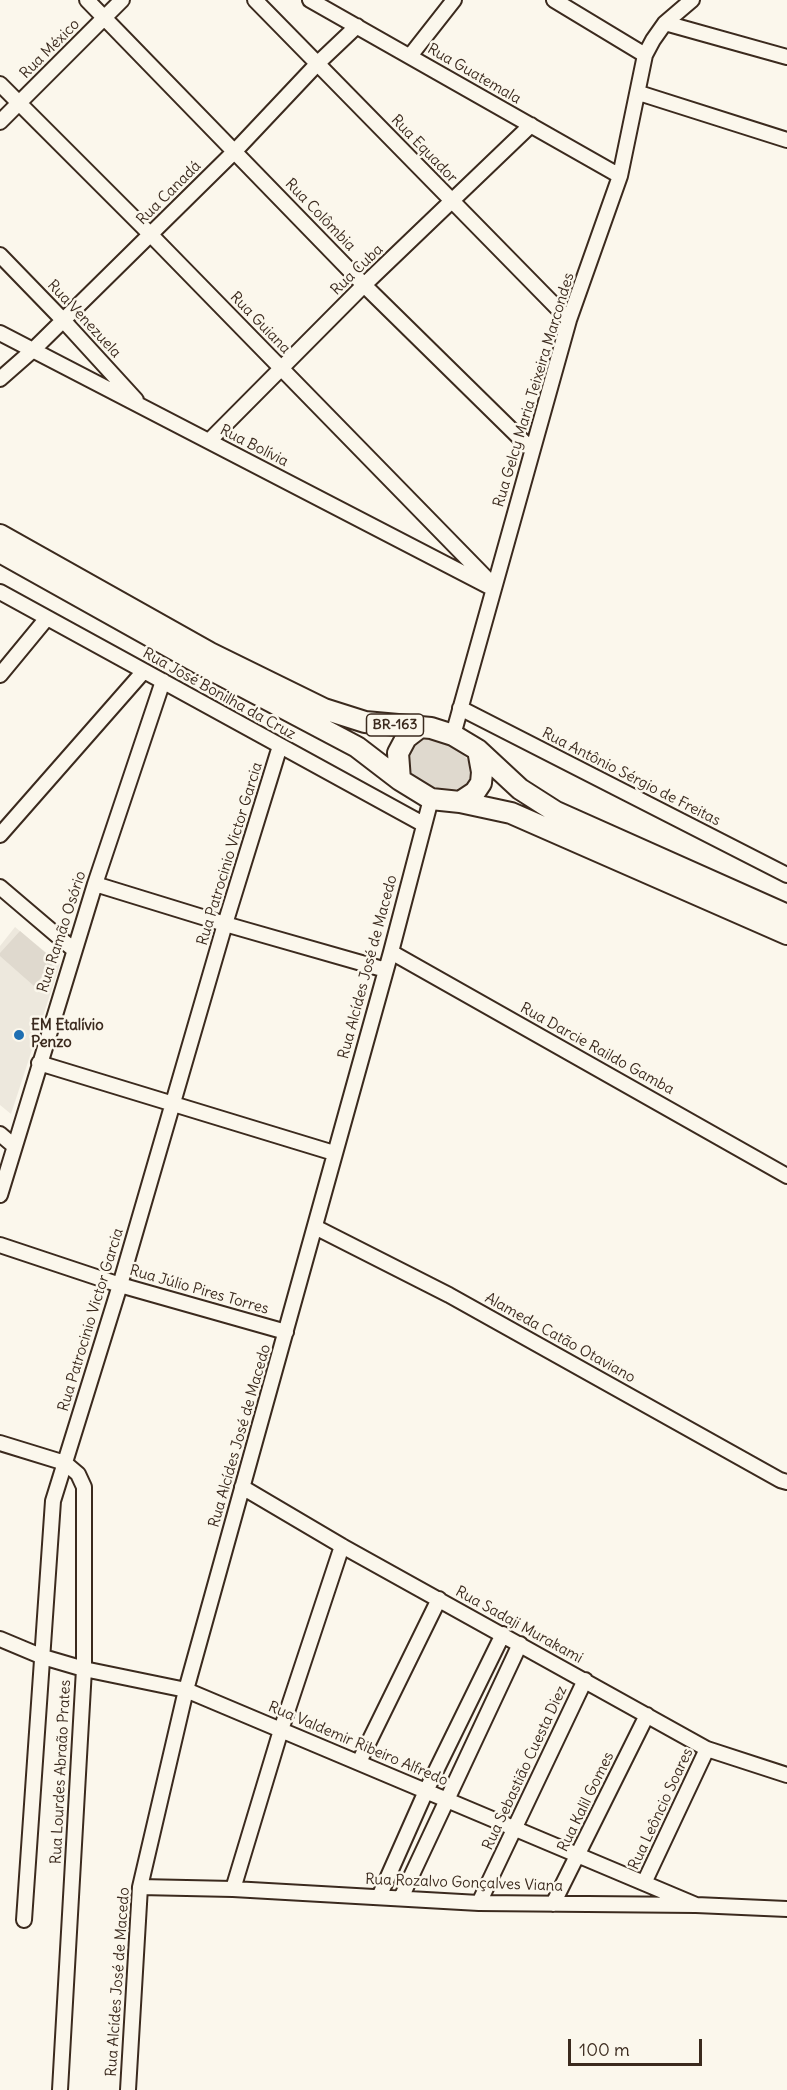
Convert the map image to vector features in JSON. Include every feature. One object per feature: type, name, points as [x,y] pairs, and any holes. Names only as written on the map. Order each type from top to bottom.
[{"type":"highway","name":"BR-163","points":[[0,535],[210,653],[324,709],[365,722],[431,728],[453,735],[478,750],[520,789],[556,812],[787,915]]},
{"type":"highway","name":"BR-163","points":[[0,552],[202,665],[357,747],[400,780],[431,799],[460,802],[511,813],[787,934]]},
{"type":"highway","points":[[400,780],[398,753],[406,738],[419,728]]},
{"type":"highway","points":[[460,802],[475,792],[481,783],[482,772],[478,750]]},
{"type":"street","name":"Rua Colômbia","points":[[87,0],[364,285],[532,450]]},
{"type":"street","name":"Rua México","points":[[0,122],[122,0]]},
{"type":"street","name":"Rua Equador","points":[[255,0],[569,320]]},
{"type":"street","name":"Rua Guatemala","points":[[310,0],[621,176]]},
{"type":"street","points":[[410,56],[454,0]]},
{"type":"street","points":[[554,0],[645,55]]},
{"type":"street","name":"Rua Gelcy Maria Teixeira Marcondes","points":[[453,735],[569,320],[621,176],[645,55],[665,23],[692,0]]},
{"type":"street","points":[[665,23],[787,57]]},
{"type":"street","name":"Rua Canadá","points":[[0,379],[151,235],[318,63],[357,26]]},
{"type":"street","name":"Rua Guiana","points":[[0,84],[151,235],[494,588]]},
{"type":"street","points":[[639,93],[787,140]]},
{"type":"street","name":"Rua Cuba","points":[[209,441],[364,285],[531,125]]},
{"type":"street","name":"Rua Venezuela","points":[[0,255],[142,407]]},
{"type":"street","name":"Rua Bolívia","points":[[0,333],[494,588]]},
{"type":"street","name":"Rua José Bonilha da Cruz","points":[[0,592],[423,825]]},
{"type":"street","points":[[0,675],[47,618]]},
{"type":"street","points":[[0,835],[144,671]]},
{"type":"street","name":"Rua Ramão Osório","points":[[0,1195],[74,950],[163,681]]},
{"type":"street","name":"Rua Antônio Sérgio de Freitas","points":[[460,708],[787,875]]},
{"type":"street","name":"Rua Patrocinio Victor Garcia","points":[[24,1920],[53,1501],[120,1285],[225,924],[280,746]]},
{"type":"street","name":"Rua Alcídes José de Macedo","points":[[128,2090],[140,1887],[186,1690],[391,952],[431,799]]},
{"type":"street","points":[[95,884],[386,970]]},
{"type":"street","points":[[0,887],[74,950]]},
{"type":"street","name":"Rua Darcie Raildo Gamba","points":[[391,952],[787,1176]]},
{"type":"street","points":[[39,1063],[334,1153]]},
{"type":"street","points":[[0,1134],[14,1146]]},
{"type":"street","name":"Alameda Catão Otaviano","points":[[315,1227],[449,1295],[787,1482]]},
{"type":"street","name":"Rua Júlio Pires Torres","points":[[0,1245],[120,1285],[286,1332]]},
{"type":"street","points":[[0,1443],[65,1463]]},
{"type":"street","name":"Rua Lourdes Abraão Prates","points":[[60,2090],[84,1669],[84,1487],[78,1474],[65,1463]]},
{"type":"street","name":"Rua Sadaji Murakami","points":[[242,1487],[342,1546],[708,1749],[787,1775]]},
{"type":"street","points":[[232,1889],[281,1730],[342,1546]]},
{"type":"street","points":[[359,1762],[439,1599]]},
{"type":"street","points":[[379,1897],[426,1791],[503,1634]]},
{"type":"street","name":"Rua Valdemir Ribeiro Alfredo","points":[[0,1639],[84,1669],[186,1690],[696,1905]]},
{"type":"street","points":[[401,1898],[520,1644]]},
{"type":"street","name":"Rua Sebastião Cuesta Diez","points":[[479,1904],[585,1680]]},
{"type":"street","name":"Rua Kalil Gomes","points":[[554,1904],[647,1715]]},
{"type":"street","name":"Rua Leôncio Soares","points":[[644,1882],[708,1749]]},
{"type":"street","name":"Rua Rozalvo Gonçalves Viana","points":[[140,1887],[232,1889],[479,1904],[696,1905],[787,1909]]},
{"type":"shaded area","points":[[422,737],[439,741],[460,751],[474,767],[472,783],[466,788],[446,791],[424,784],[407,772],[403,748]]},
{"type":"shaded area","name":"EM Etalívio Penzo","points":[[15,927],[60,964],[11,1114],[0,1105],[0,946]]},
{"type":"shaded area","points":[[20,931],[55,961],[34,986],[0,956],[0,953]]},
{"type":"place","name":"EM Etalívio Penzo","points":[[19,1035]]}]
